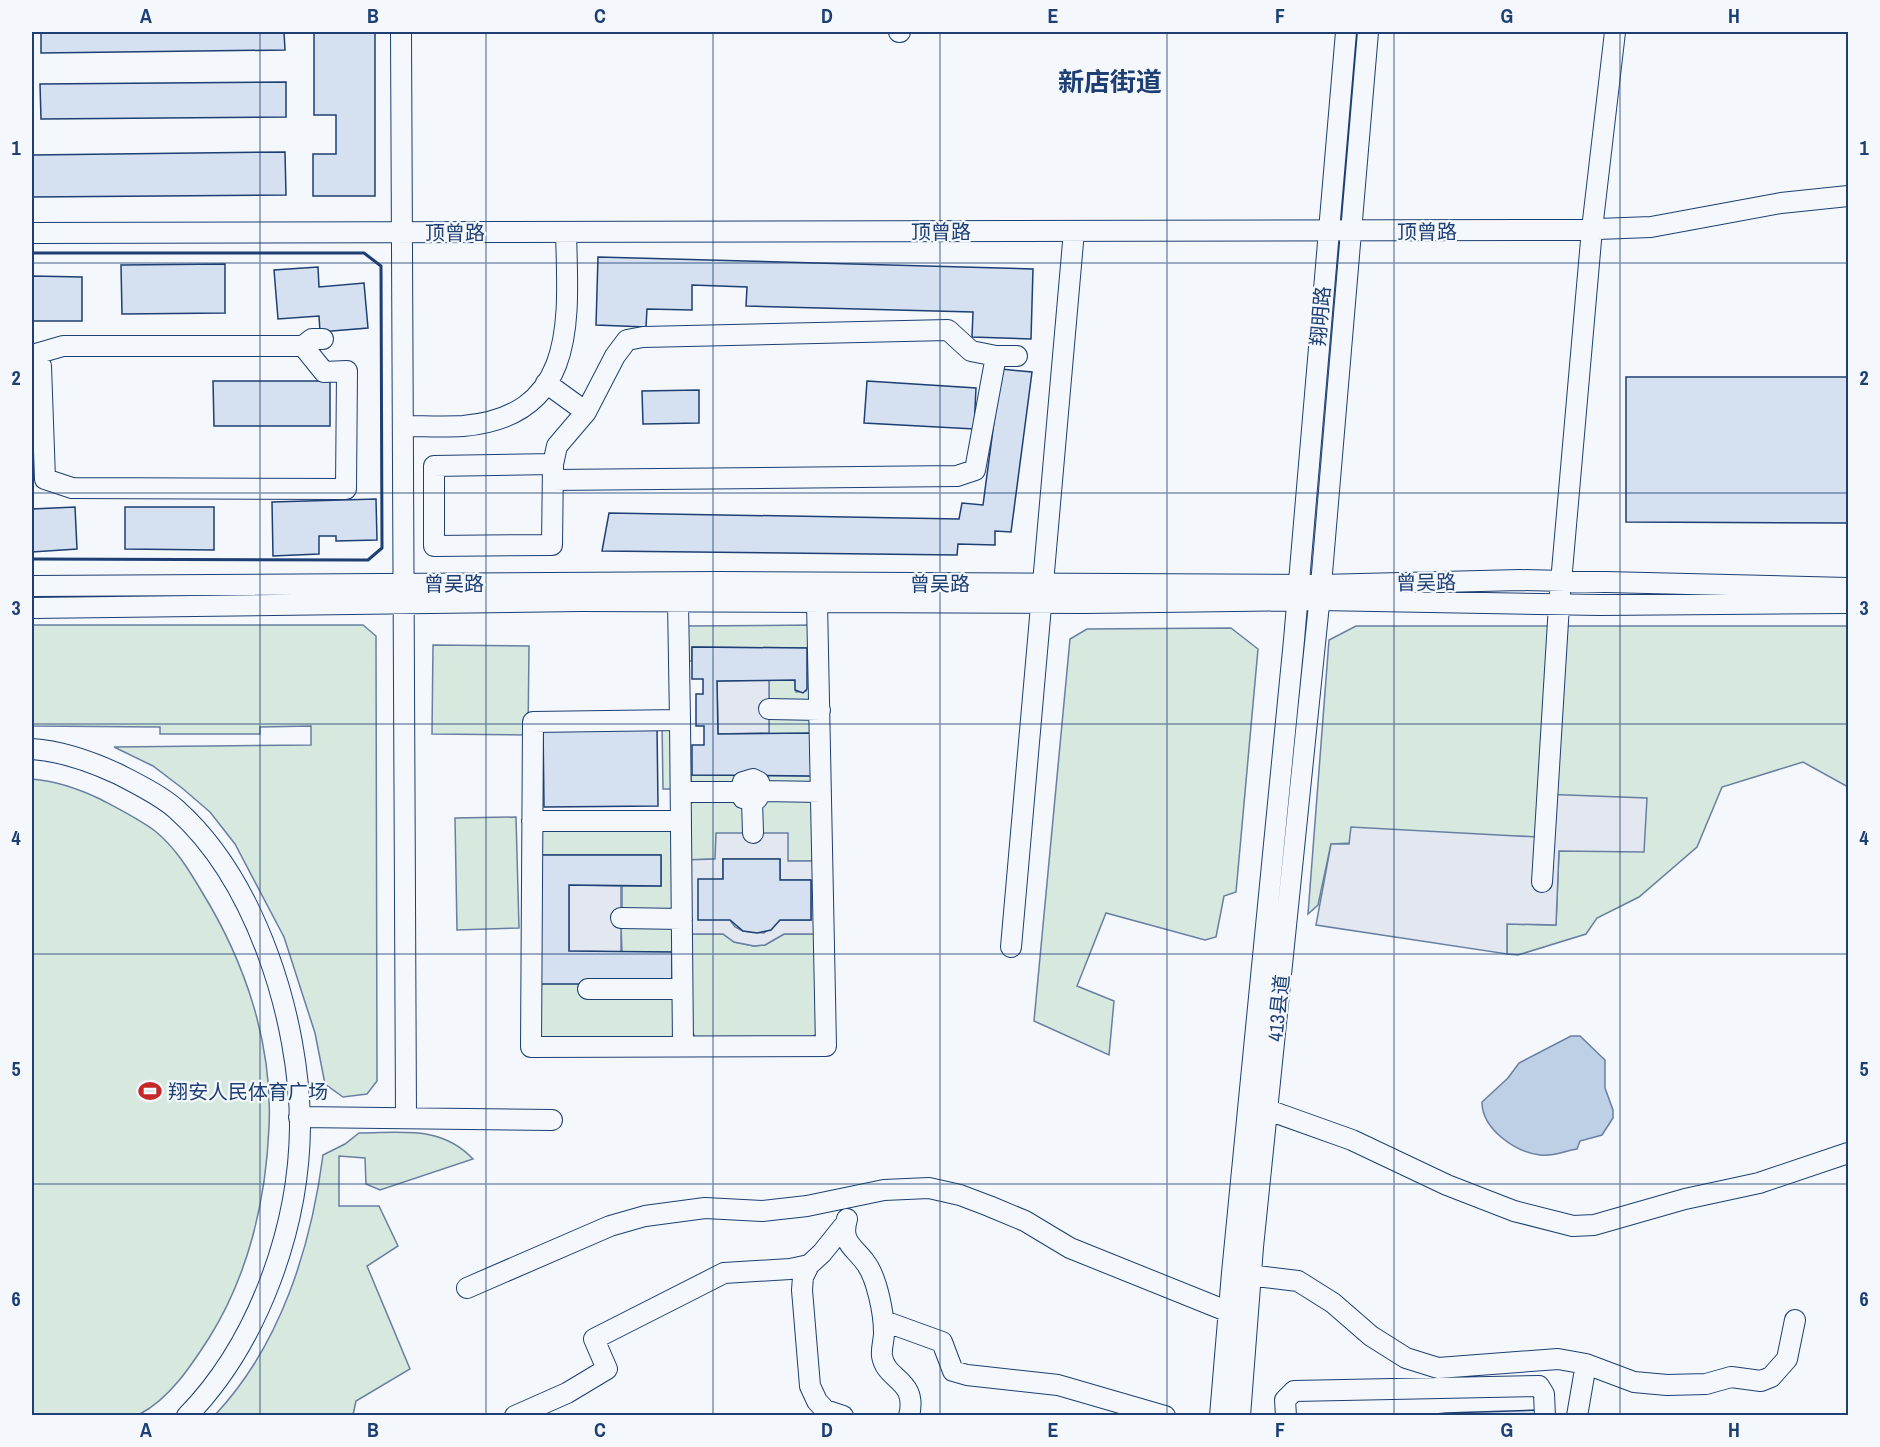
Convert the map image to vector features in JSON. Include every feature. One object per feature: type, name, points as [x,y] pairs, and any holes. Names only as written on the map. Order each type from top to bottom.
[{"type":"street","points":[[401,32],[406,1117]]},
{"type":"street","name":"翔明路","points":[[1297,592],[1346,32]]},
{"type":"street","name":"翔明路","points":[[1320,592],[1349,231],[1368,32]]},
{"type":"street","points":[[1542,882],[1559,604],[1592,230],[1615,32]]},
{"type":"street","name":"顶曾路","points":[[32,232],[1592,230],[1652,227],[1781,203],[1848,196]]},
{"type":"street","points":[[1011,947],[1074,231]]},
{"type":"street","points":[[403,426],[465,425],[500,417],[521,408],[546,383],[553,374],[565,344],[568,313],[566,232]]},
{"type":"street","points":[[996,356],[975,470],[957,476],[553,472],[434,466],[434,546],[552,545],[553,472],[557,446],[585,412],[627,340],[643,337],[948,330],[971,351],[996,356],[1017,356]]},
{"type":"street","points":[[303,346],[324,372],[347,371],[346,489],[72,488],[45,478],[37,424],[40,366],[32,355],[63,346],[303,346],[312,339],[323,339]]},
{"type":"street","points":[[546,383],[585,412]]},
{"type":"street","name":"曾吴路","points":[[32,608],[404,593],[1320,592],[1561,581],[1848,588]]},
{"type":"street","name":"曾吴路","points":[[32,586],[404,593],[678,602],[817,602],[1043,592]]},
{"type":"street","name":"413县道","points":[[1228,1414],[1248,1319],[1241,1274],[1297,592]]},
{"type":"street","name":"曾吴路","points":[[1320,592],[1559,604],[1848,603]]},
{"type":"street","name":"413县道","points":[[1228,1414],[1228,1311],[1241,1274],[1268,1110],[1320,592]]},
{"type":"street","points":[[678,602],[683,1046]]},
{"type":"street","points":[[680,720],[533,722],[531,1047],[826,1046],[817,602]]},
{"type":"street","points":[[769,709],[820,710]]},
{"type":"street","points":[[32,749],[88,760],[135,783],[176,809],[212,849],[249,910],[281,987],[296,1060],[299,1117],[291,1206],[280,1256],[247,1334],[213,1389],[187,1416]]},
{"type":"street","points":[[681,792],[751,795],[821,792]]},
{"type":"street","points":[[751,795],[753,833]]},
{"type":"street","points":[[532,821],[681,821]]},
{"type":"street","points":[[621,918],[682,919]]},
{"type":"street","points":[[588,989],[682,989]]},
{"type":"street","points":[[1268,1110],[1352,1140],[1447,1185],[1503,1206],[1573,1226],[1594,1225],[1685,1199],[1759,1183],[1848,1154]]},
{"type":"street","points":[[299,1117],[552,1120]]},
{"type":"street","points":[[467,1288],[610,1226],[645,1216],[705,1208],[762,1211],[807,1206],[862,1193],[929,1188],[960,1195],[1025,1221],[1079,1252],[1248,1319]]},
{"type":"street","points":[[843,1416],[825,1410],[817,1401],[810,1386],[802,1290],[803,1277],[809,1265],[822,1253],[846,1223],[862,1193]]},
{"type":"street","points":[[846,1223],[847,1239],[851,1249],[867,1263],[880,1299],[884,1321],[882,1356],[897,1378],[906,1385],[909,1396],[909,1416]]},
{"type":"street","points":[[515,1416],[567,1393],[607,1369],[594,1339],[724,1273],[790,1269],[809,1265]]},
{"type":"street","points":[[1241,1274],[1298,1281],[1397,1352],[1438,1368],[1558,1359],[1586,1364],[1634,1382],[1667,1385],[1706,1384],[1731,1377],[1761,1381],[1771,1377],[1787,1359],[1795,1320]]},
{"type":"street","points":[[884,1321],[942,1342],[953,1371],[967,1375],[1058,1385],[1165,1416]]},
{"type":"street","points":[[1577,1416],[1586,1364]]},
{"type":"street","points":[[1286,1416],[1285,1400],[1294,1391],[1539,1386],[1544,1394],[1545,1416]]},
{"type":"shaded area","points":[[32,625],[363,625],[376,636],[377,1081],[367,1094],[343,1097],[325,1084],[315,1033],[284,937],[235,844],[210,812],[182,788],[153,766],[114,747],[311,745],[311,726],[260,727],[260,734],[160,734],[160,727],[32,726]]},
{"type":"shaded area","points":[[813,625],[815,705],[769,705],[769,680],[795,680],[796,692],[806,691],[807,648],[692,647],[692,661],[684,661],[684,626]]},
{"type":"shaded area","points":[[1356,626],[1848,626],[1848,787],[1803,762],[1722,787],[1697,847],[1639,897],[1597,918],[1586,934],[1518,955],[1507,954],[1507,924],[1556,925],[1559,850],[1537,837],[1509,836],[1331,844],[1318,905],[1308,914],[1329,640]]},
{"type":"shaded area","points":[[1231,628],[1258,649],[1236,892],[1224,896],[1216,937],[1205,940],[1106,913],[1077,986],[1114,1001],[1109,1055],[1034,1021],[1070,639],[1087,629]]},
{"type":"shaded area","points":[[433,645],[529,646],[528,735],[432,734]]},
{"type":"shaded area","points":[[769,680],[769,733],[718,734],[717,681]]},
{"type":"shaded area","points":[[815,714],[812,785],[691,785],[691,775],[810,776],[769,733],[769,715]]},
{"type":"shaded area","points":[[662,723],[676,723],[677,789],[663,789]]},
{"type":"shaded area","name":"翔安人民体育广场","points":[[32,779],[67,786],[100,799],[149,827],[162,837],[175,852],[187,867],[217,919],[243,975],[261,1035],[266,1065],[269,1096],[267,1155],[259,1210],[244,1264],[223,1314],[187,1370],[161,1399],[140,1414],[133,1416],[32,1415]]},
{"type":"shaded area","points":[[1540,794],[1647,798],[1644,852],[1559,851],[1556,925],[1507,924],[1507,954],[1316,925],[1331,844],[1349,844],[1351,827],[1537,837]]},
{"type":"shaded area","points":[[769,797],[810,799],[815,805],[815,861],[788,861],[759,833],[759,806]]},
{"type":"shaded area","points":[[739,798],[746,808],[745,833],[716,859],[690,860],[689,805],[696,800]]},
{"type":"shaded area","points":[[516,817],[519,928],[457,930],[455,818]]},
{"type":"shaded area","points":[[664,829],[675,832],[677,911],[622,911],[622,886],[661,886],[661,855],[541,855],[580,984],[676,994],[676,1028],[672,1037],[543,1039],[535,1029],[537,830]]},
{"type":"shaded area","points":[[716,833],[788,833],[788,861],[815,861],[824,934],[784,934],[765,945],[754,946],[734,942],[723,934],[682,934],[681,860],[715,859]],"holes":[[[723,859],[780,859],[780,880],[811,880],[811,920],[780,920],[764,933],[743,931],[735,927],[730,920],[723,879]]]},
{"type":"shaded area","points":[[569,885],[621,886],[621,952],[569,951]]},
{"type":"shaded area","points":[[621,925],[676,926],[672,984],[672,952],[622,952]]},
{"type":"shaded area","points":[[688,934],[723,934],[734,942],[754,946],[765,945],[784,934],[818,934],[817,1034],[808,1039],[704,1041],[695,1037],[691,1029]]},
{"type":"shaded area","points":[[406,1132],[434,1136],[461,1148],[473,1159],[380,1190],[366,1184],[365,1158],[339,1156],[339,1206],[379,1206],[398,1246],[367,1266],[410,1369],[356,1401],[353,1415],[215,1415],[238,1388],[258,1358],[289,1294],[310,1225],[323,1155],[345,1144],[359,1133]]},
{"type":"water","points":[[1571,1036],[1580,1036],[1605,1060],[1605,1088],[1613,1110],[1613,1118],[1602,1135],[1580,1141],[1577,1149],[1545,1155],[1520,1149],[1494,1130],[1483,1112],[1482,1102],[1508,1078],[1519,1063]]},
{"type":"building","points":[[41,32],[284,32],[285,50],[41,53]]},
{"type":"building","points":[[314,32],[375,32],[375,196],[313,196],[313,154],[336,154],[336,115],[314,115]]},
{"type":"building","points":[[286,82],[286,117],[41,119],[40,84]]},
{"type":"building","points":[[285,152],[286,195],[32,197],[32,155]]},
{"type":"building","points":[[598,257],[1033,269],[1031,339],[972,337],[973,312],[746,306],[747,287],[692,285],[692,310],[647,309],[646,327],[596,325]]},
{"type":"building","points":[[225,264],[225,313],[122,314],[121,265]]},
{"type":"building","points":[[318,267],[319,287],[364,283],[368,328],[320,332],[319,316],[278,319],[274,270]]},
{"type":"building","points":[[32,276],[82,277],[82,321],[32,321]]},
{"type":"building","points":[[1001,369],[1032,372],[1011,532],[995,531],[995,545],[958,544],[957,555],[602,551],[609,513],[959,519],[962,503],[983,505]]},
{"type":"building","points":[[1626,377],[1848,377],[1848,523],[1626,522]]},
{"type":"building","points":[[213,381],[330,381],[330,426],[214,426]]},
{"type":"building","points":[[867,381],[976,388],[974,429],[864,423]]},
{"type":"building","points":[[699,390],[699,423],[643,424],[642,391]]},
{"type":"building","points":[[376,499],[377,540],[336,541],[336,536],[319,536],[319,554],[273,556],[272,502]]},
{"type":"building","points":[[75,507],[77,549],[32,552],[32,509]]},
{"type":"building","points":[[125,507],[214,507],[214,550],[125,549]]},
{"type":"building","points":[[692,647],[807,648],[807,689],[803,693],[795,690],[795,680],[717,681],[718,734],[810,733],[811,776],[692,775],[692,745],[704,745],[704,726],[696,726],[696,694],[703,694],[703,679],[692,679]]},
{"type":"building","points":[[657,725],[658,806],[544,807],[543,726]]},
{"type":"building","points":[[540,855],[661,855],[661,886],[569,885],[569,951],[672,952],[672,984],[540,984]]},
{"type":"building","points":[[723,859],[780,859],[780,880],[811,880],[811,920],[780,920],[771,930],[757,933],[743,931],[730,920],[698,920],[698,879],[723,879]]},
{"type":"building","points":[[1538,1410],[1538,1416],[1414,1416],[1446,1413]]},
{"type":"wall","points":[[32,253],[364,253],[381,266],[382,548],[368,560],[32,559]]},
{"type":"place","name":"翔安人民体育广场","points":[[150,1091]]},
{"type":"district","name":"新店街道","points":[[1110,81]]}]
